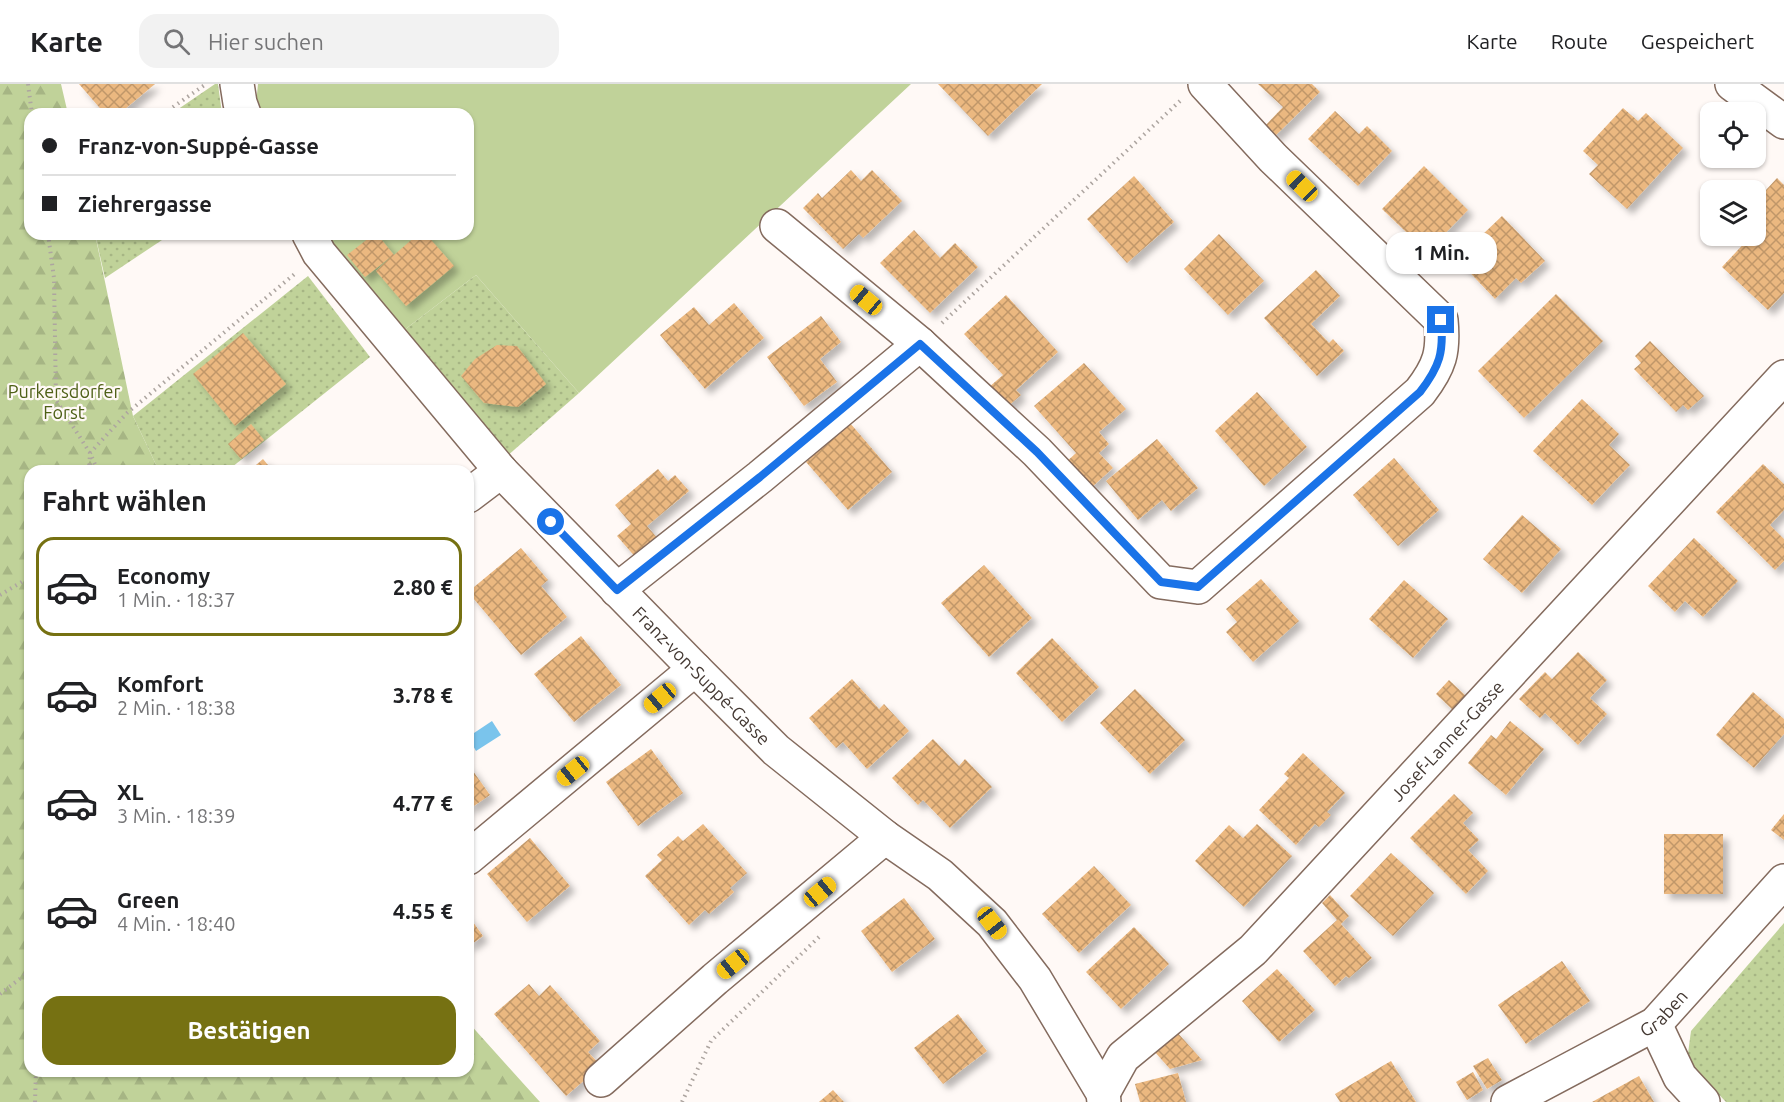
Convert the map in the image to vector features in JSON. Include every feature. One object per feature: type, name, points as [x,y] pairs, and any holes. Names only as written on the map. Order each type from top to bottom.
[{"type":"street","points":[[237,84],[242,108]]},
{"type":"street","points":[[1732,84],[1784,122]]},
{"type":"street","points":[[777,226],[920,344],[1037,452],[1161,582],[1198,587],[1420,392],[1436,371],[1443,345],[1441,320],[1274,158],[1193,92]]},
{"type":"street","name":"Franz-von-Suppé-Gasse","points":[[314,244],[501,471],[695,669],[776,750],[885,837],[940,875],[992,923],[1035,979],[1103,1097]]},
{"type":"street","points":[[617,590],[760,477],[920,344]]},
{"type":"street","name":"Josef-Lanner-Gasse","points":[[1103,1097],[1123,1057],[1253,950],[1784,377]]},
{"type":"street","points":[[474,491],[501,471]]},
{"type":"street","points":[[474,853],[695,669]]},
{"type":"street","points":[[601,1080],[716,979],[885,837]]},
{"type":"street","name":"Graben","points":[[1508,1102],[1655,1024],[1784,881]]},
{"type":"street","points":[[1655,1024],[1680,1077],[1703,1102]]},
{"type":"path","points":[[28,84],[31,108]]},
{"type":"path","points":[[172,108],[207,84]]},
{"type":"path","points":[[920,344],[1193,92]]},
{"type":"path","points":[[49,240],[54,278],[56,400],[95,465]]},
{"type":"path","points":[[89,465],[90,453],[127,412],[314,244]]},
{"type":"path","points":[[0,595],[24,581]]},
{"type":"path","points":[[682,1102],[711,1041],[825,931]]},
{"type":"path","points":[[0,994],[24,976]]},
{"type":"path","points":[[35,1102],[36,1077]]},
{"type":"green space","name":"Purkersdorfer Forst","points":[[0,84],[61,84],[67,108],[24,108],[24,240],[96,240],[133,416],[156,465],[24,465],[24,1077],[474,1077],[474,1029],[540,1102],[0,1102]]},
{"type":"green space","points":[[215,84],[218,84],[221,108],[180,108]]},
{"type":"green space","points":[[258,84],[911,84],[579,393],[476,275],[399,334],[330,240],[474,240],[474,108],[258,108]]},
{"type":"green space","points":[[96,240],[162,240],[105,278]]},
{"type":"green space","points":[[476,275],[579,393],[507,456],[399,334]]},
{"type":"green space","points":[[308,276],[370,357],[235,465],[156,465],[133,416]]},
{"type":"green space","points":[[1784,923],[1784,1102],[1726,1102],[1687,1061],[1691,1031]]},
{"type":"water","points":[[492,721],[501,735],[476,751],[474,733]]},
{"type":"building","points":[[79,84],[155,84],[126,108],[100,108]]},
{"type":"building","points":[[938,84],[1042,84],[988,136]]},
{"type":"building","points":[[1258,84],[1312,84],[1320,92],[1274,137],[1264,127],[1283,107]]},
{"type":"building","points":[[1623,108],[1638,121],[1646,113],[1683,148],[1627,209],[1589,174],[1598,165],[1583,151]]},
{"type":"building","points":[[1335,111],[1359,134],[1367,126],[1392,151],[1358,186],[1308,139]]},
{"type":"building","points":[[1424,166],[1468,210],[1427,252],[1382,209]]},
{"type":"building","points":[[851,170],[861,181],[872,170],[902,201],[863,238],[859,234],[843,249],[803,208],[818,193],[822,198]]},
{"type":"building","points":[[1134,176],[1174,222],[1127,263],[1087,219]]},
{"type":"building","points":[[1777,178],[1784,185],[1784,293],[1768,310],[1722,267],[1742,246],[1766,246],[1766,190]]},
{"type":"building","points":[[1502,216],[1545,261],[1521,283],[1516,278],[1495,299],[1457,259]]},
{"type":"building","points":[[914,230],[940,258],[955,243],[978,267],[930,313],[880,263]]},
{"type":"building","points":[[1219,234],[1264,281],[1228,315],[1184,269]]},
{"type":"building","points":[[366,240],[382,240],[394,255],[411,240],[431,240],[454,266],[406,306],[376,271],[392,256],[365,277],[347,255]]},
{"type":"building","points":[[1316,270],[1340,296],[1311,324],[1329,343],[1333,339],[1344,351],[1317,376],[1264,318]]},
{"type":"building","points":[[1556,294],[1603,341],[1524,418],[1478,371]]},
{"type":"building","points":[[1006,295],[1058,352],[1016,390],[1021,395],[1006,408],[988,388],[1003,375],[964,334]]},
{"type":"building","points":[[734,303],[764,338],[705,389],[660,335],[694,307],[709,325]]},
{"type":"building","points":[[821,316],[841,342],[820,359],[837,382],[804,406],[767,357]]},
{"type":"building","points":[[243,333],[286,384],[235,426],[193,374]]},
{"type":"building","points":[[1650,341],[1704,396],[1688,410],[1683,405],[1676,412],[1634,369],[1641,363],[1635,356]]},
{"type":"building","points":[[497,345],[517,346],[546,384],[518,407],[484,403],[461,376],[475,359]]},
{"type":"building","points":[[1084,363],[1126,409],[1099,432],[1109,444],[1099,453],[1113,468],[1092,487],[1064,464],[1076,453],[1034,406]]},
{"type":"building","points":[[1257,392],[1307,447],[1264,486],[1215,431]]},
{"type":"building","points":[[1582,399],[1619,434],[1609,445],[1630,465],[1592,505],[1533,451]]},
{"type":"building","points":[[850,423],[892,472],[848,510],[806,462]]},
{"type":"building","points":[[251,424],[264,440],[241,459],[228,444]]},
{"type":"building","points":[[1157,439],[1198,488],[1171,511],[1162,500],[1138,520],[1106,481]]},
{"type":"building","points":[[1394,458],[1439,510],[1398,546],[1353,495]]},
{"type":"building","points":[[263,459],[268,465],[256,465]]},
{"type":"building","points":[[1763,464],[1784,484],[1784,510],[1770,525],[1784,539],[1784,561],[1775,570],[1716,512]]},
{"type":"building","points":[[658,469],[668,481],[675,475],[689,491],[647,526],[659,540],[637,559],[617,536],[631,524],[615,505]]},
{"type":"building","points":[[1522,515],[1561,549],[1522,593],[1483,559]]},
{"type":"building","points":[[1694,538],[1738,581],[1703,617],[1685,601],[1675,612],[1648,586]]},
{"type":"building","points":[[521,548],[548,580],[541,586],[567,617],[521,655],[474,599],[474,587]]},
{"type":"building","points":[[984,565],[1032,618],[989,657],[941,603]]},
{"type":"building","points":[[1261,579],[1299,621],[1253,662],[1226,632],[1237,622],[1226,609]]},
{"type":"building","points":[[1404,580],[1448,619],[1413,658],[1369,619]]},
{"type":"building","points":[[581,636],[621,685],[574,722],[534,674]]},
{"type":"building","points":[[1052,638],[1099,687],[1062,722],[1016,673]]},
{"type":"building","points":[[1578,652],[1607,680],[1590,698],[1607,714],[1578,745],[1545,713],[1540,718],[1519,699],[1545,672],[1552,679]]},
{"type":"building","points":[[852,679],[879,709],[884,704],[909,731],[867,769],[843,742],[836,748],[809,718]]},
{"type":"building","points":[[1449,680],[1467,697],[1454,711],[1436,694]]},
{"type":"building","points":[[1135,689],[1185,740],[1150,774],[1100,723]]},
{"type":"building","points":[[1753,692],[1784,719],[1784,734],[1754,768],[1716,735]]},
{"type":"building","points":[[1510,721],[1544,749],[1506,795],[1468,763],[1491,735],[1496,739]]},
{"type":"building","points":[[933,739],[959,766],[965,759],[992,787],[950,828],[923,800],[918,805],[892,778]]},
{"type":"building","points":[[651,749],[683,793],[638,826],[606,782]]},
{"type":"building","points":[[1303,753],[1345,793],[1327,812],[1331,815],[1319,827],[1315,824],[1296,845],[1259,810],[1289,778],[1284,774]]},
{"type":"building","points":[[474,772],[490,795],[474,806]]},
{"type":"building","points":[[1454,794],[1473,813],[1463,823],[1479,840],[1468,850],[1488,871],[1466,894],[1410,838]]},
{"type":"building","points":[[1784,814],[1784,840],[1771,830]]},
{"type":"building","points":[[703,824],[747,873],[730,888],[734,892],[709,914],[705,910],[689,925],[645,876],[662,860],[657,855],[678,836],[683,841]]},
{"type":"building","points":[[1257,824],[1292,856],[1244,907],[1195,861],[1229,825],[1243,838]]},
{"type":"building","points":[[1664,834],[1723,834],[1723,894],[1664,894]]},
{"type":"building","points":[[530,838],[570,886],[527,922],[487,874]]},
{"type":"building","points":[[1391,853],[1434,893],[1393,936],[1350,896]]},
{"type":"building","points":[[1094,866],[1131,905],[1079,953],[1042,914]]},
{"type":"building","points":[[1330,895],[1349,916],[1341,924],[1372,958],[1349,978],[1346,976],[1335,986],[1303,951],[1337,920],[1322,903]]},
{"type":"building","points":[[904,898],[935,939],[892,972],[861,931]]},
{"type":"building","points":[[474,923],[483,936],[474,943]]},
{"type":"building","points":[[1134,927],[1169,964],[1121,1009],[1086,972]]},
{"type":"building","points":[[1562,961],[1590,1001],[1526,1044],[1498,1005]]},
{"type":"building","points":[[1277,969],[1315,1010],[1279,1042],[1242,1001]]},
{"type":"building","points":[[529,984],[539,996],[550,985],[600,1041],[588,1052],[601,1066],[566,1096],[494,1014]]},
{"type":"building","points":[[958,1014],[987,1051],[943,1084],[914,1048]]},
{"type":"building","points":[[1176,1031],[1202,1060],[1170,1069],[1154,1051]]},
{"type":"building","points":[[1488,1058],[1502,1080],[1487,1089],[1473,1066]]},
{"type":"building","points":[[1391,1061],[1416,1102],[1340,1102],[1335,1094]]},
{"type":"building","points":[[1473,1072],[1483,1090],[1467,1100],[1456,1082]]},
{"type":"building","points":[[1178,1073],[1186,1102],[1140,1102],[1135,1084]]},
{"type":"building","points":[[1639,1076],[1654,1102],[1592,1102]]},
{"type":"building","points":[[833,1090],[844,1102],[819,1102]]},
{"type":"route","points":[[551,522],[617,590],[760,477],[920,344],[1037,452],[1161,582],[1198,587],[1420,392],[1436,371],[1443,345],[1441,320]]}]
